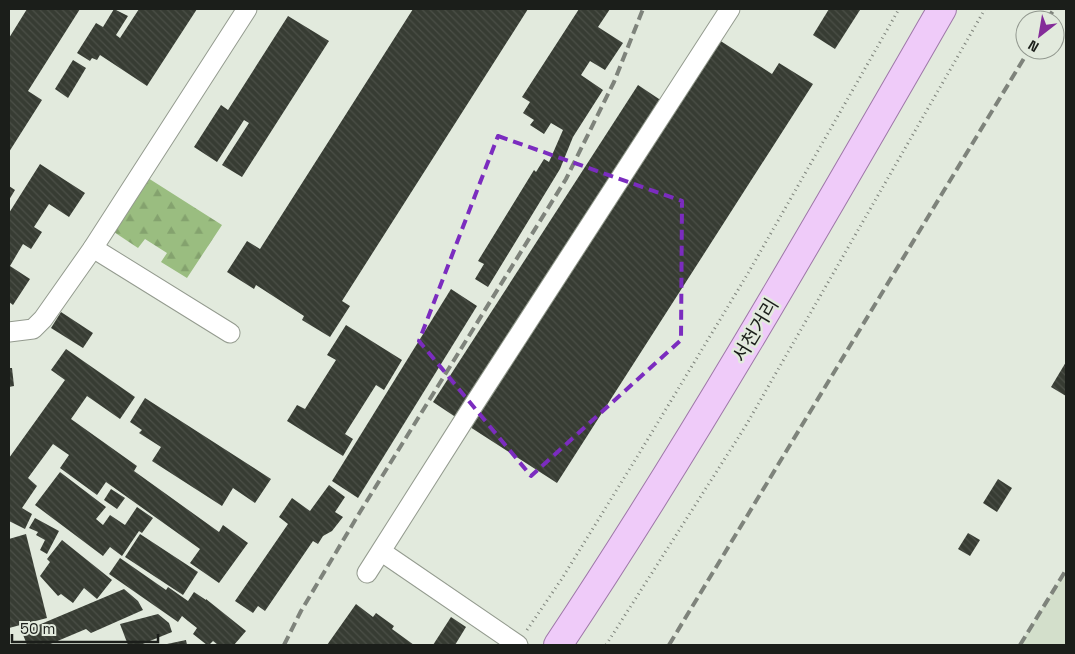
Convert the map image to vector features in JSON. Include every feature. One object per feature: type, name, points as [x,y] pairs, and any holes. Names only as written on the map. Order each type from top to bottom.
[{"type":"main road","name":"서천거리","points":[[558,645],[609,568],[714,399],[830,204],[942,9]]},
{"type":"street","points":[[9,332],[33,329],[38,324],[93,248],[247,9]]},
{"type":"street","points":[[367,573],[478,397],[730,9]]},
{"type":"street","points":[[93,248],[230,334]]},
{"type":"street","points":[[382,552],[517,644]]},
{"type":"path","points":[[517,644],[561,580],[747,275],[899,9]]},
{"type":"path","points":[[606,645],[745,427],[985,9]]},
{"type":"highlighted area","points":[[498,136],[682,201],[681,340],[531,476],[419,341]]},
{"type":"shaded area","points":[[1066,570],[1066,645],[1020,645]]},
{"type":"green space","points":[[148,178],[222,225],[187,278],[161,262],[167,253],[145,239],[138,248],[114,232]]},
{"type":"building","points":[[27,9],[80,9],[28,91],[42,100],[9,152],[9,38]]},
{"type":"building","points":[[114,9],[128,16],[116,35],[120,38],[139,9],[197,9],[147,86],[100,55],[97,60],[92,58],[90,61],[77,53],[96,23],[103,27]]},
{"type":"building","points":[[413,9],[528,9],[342,301],[350,306],[330,337],[302,320],[304,316],[256,285],[254,289],[227,272],[247,241],[260,249]]},
{"type":"building","points":[[579,9],[610,9],[598,27],[623,43],[605,70],[590,61],[581,75],[603,90],[573,137],[560,169],[488,287],[475,279],[484,264],[478,261],[534,170],[536,172],[544,159],[549,162],[563,130],[551,123],[544,134],[530,125],[534,120],[523,113],[530,102],[522,97]]},
{"type":"building","points":[[829,9],[860,10],[835,49],[813,35]]},
{"type":"building","points":[[288,16],[329,41],[242,177],[222,165],[249,123],[244,120],[217,162],[194,147],[221,105],[228,110]]},
{"type":"building","points":[[719,40],[772,74],[779,63],[813,84],[557,483],[470,427]]},
{"type":"building","points":[[73,60],[86,68],[68,98],[55,89]]},
{"type":"building","points":[[638,85],[662,101],[457,418],[433,402]]},
{"type":"building","points":[[40,164],[85,193],[69,217],[49,204],[34,227],[42,232],[31,249],[23,244],[10,266],[30,279],[13,305],[9,302],[9,213]]},
{"type":"building","points":[[9,186],[15,190],[9,200]]},
{"type":"building","points":[[451,289],[477,306],[358,498],[332,481]]},
{"type":"building","points":[[61,312],[93,333],[83,348],[51,328]]},
{"type":"building","points":[[346,325],[402,360],[384,390],[376,385],[345,434],[353,439],[343,456],[287,421],[297,405],[305,409],[336,360],[327,355]]},
{"type":"building","points":[[66,349],[135,397],[120,419],[87,396],[71,419],[137,466],[134,471],[219,532],[223,525],[248,543],[219,583],[190,563],[200,549],[106,482],[97,495],[60,468],[69,455],[53,444],[28,478],[37,486],[22,508],[32,514],[25,529],[9,521],[9,458],[65,380],[51,370]]},
{"type":"building","points":[[1066,362],[1066,396],[1051,387]]},
{"type":"building","points":[[9,368],[12,368],[14,386],[9,387]]},
{"type":"building","points":[[145,398],[271,479],[255,503],[233,488],[222,506],[152,461],[161,447],[139,433],[142,430],[130,422]]},
{"type":"building","points":[[60,472],[106,507],[96,519],[103,525],[110,515],[125,525],[137,507],[153,518],[142,533],[139,531],[122,556],[110,547],[103,556],[35,505]]},
{"type":"building","points":[[998,479],[1012,488],[997,512],[983,503]]},
{"type":"building","points":[[329,485],[345,497],[335,512],[343,517],[332,531],[323,536],[318,544],[313,541],[265,611],[258,606],[253,613],[235,601],[288,524],[279,517],[292,498],[310,511]]},
{"type":"building","points":[[111,489],[125,498],[117,509],[104,500]]},
{"type":"building","points":[[35,518],[59,531],[47,554],[40,550],[45,540],[36,535],[38,532],[29,528]]},
{"type":"building","points":[[968,533],[980,540],[970,556],[958,549]]},
{"type":"building","points":[[26,534],[47,618],[9,628],[9,539]]},
{"type":"building","points":[[140,534],[198,572],[183,595],[125,557]]},
{"type":"building","points":[[62,540],[112,580],[97,599],[84,588],[73,603],[61,594],[58,596],[40,576],[50,562],[47,559]]},
{"type":"building","points":[[120,558],[166,590],[168,587],[188,601],[194,592],[206,599],[246,631],[234,645],[218,645],[213,641],[207,645],[193,634],[197,628],[182,616],[178,622],[109,574]]},
{"type":"building","points":[[124,589],[138,601],[143,610],[91,633],[86,629],[48,645],[27,645],[22,632]]},
{"type":"building","points":[[356,604],[373,617],[376,613],[394,626],[392,629],[414,645],[327,645]]},
{"type":"building","points":[[158,614],[169,623],[172,632],[140,645],[128,645],[120,624]]},
{"type":"building","points":[[451,617],[466,627],[455,645],[433,645]]},
{"type":"building","points":[[186,640],[187,645],[167,645],[167,644]]},
{"type":"railway","points":[[284,645],[301,611],[360,512],[566,179],[614,82],[643,9]]},
{"type":"railway","points":[[669,645],[1023,60]]},
{"type":"railway","points":[[1020,645],[1066,570]]}]
